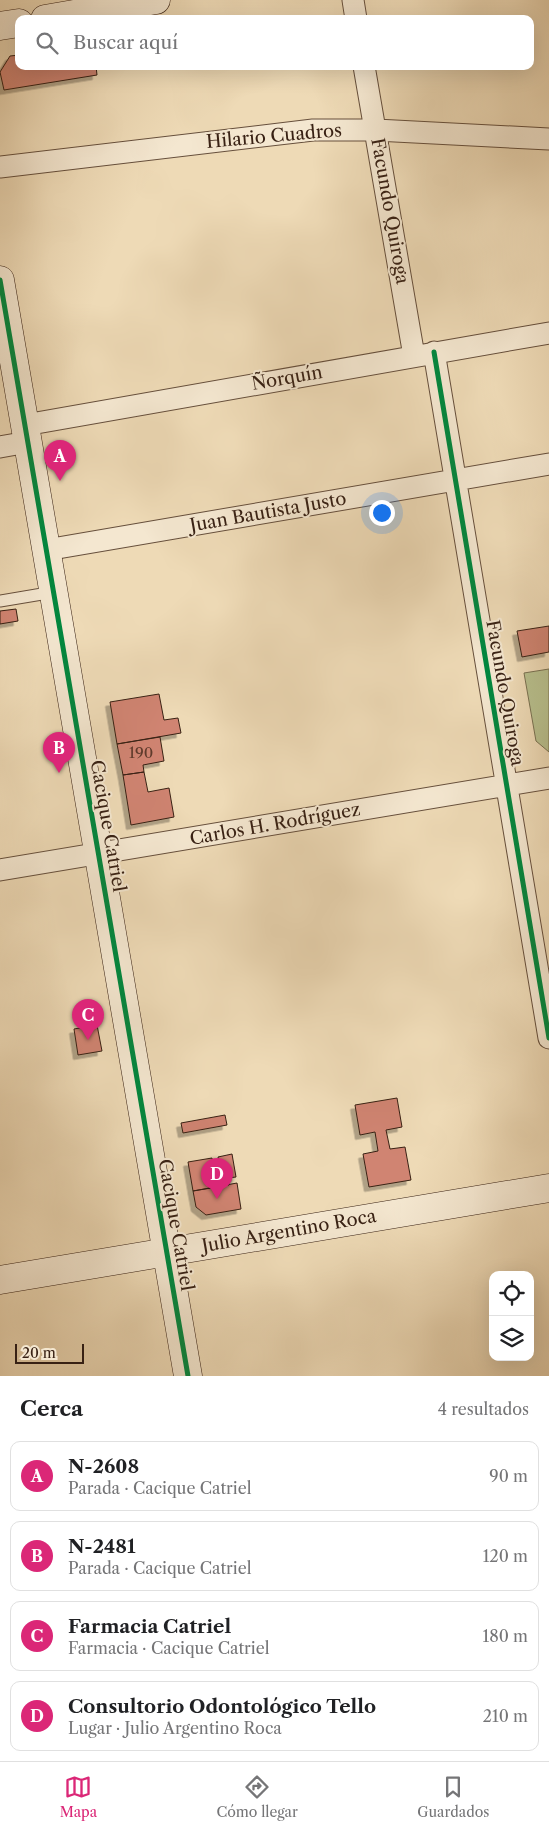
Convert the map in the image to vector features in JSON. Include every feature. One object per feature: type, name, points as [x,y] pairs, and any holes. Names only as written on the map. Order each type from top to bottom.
[{"type":"street","points":[[68,15],[156,0]]},
{"type":"street","points":[[353,0],[355,15]]},
{"type":"street","points":[[0,26],[15,24]]},
{"type":"street","name":"Facundo Quiroga","points":[[365,70],[424,354],[456,480],[549,1038]]},
{"type":"street","name":"Hilario Cuadros","points":[[0,167],[291,132],[376,130],[549,139]]},
{"type":"street","name":"Cacique Catriel","points":[[0,280],[188,1376]]},
{"type":"street","name":"Ñorquín","points":[[26,433],[424,354],[549,333]]},
{"type":"street","points":[[0,447],[26,433]]},
{"type":"street","name":"Juan Bautista Justo","points":[[46,550],[549,464]]},
{"type":"street","name":"Carlos H. Rodríguez","points":[[0,870],[549,778]]},
{"type":"street","name":"Julio Argentino Roca","points":[[0,1280],[549,1188]]},
{"type":"lane","points":[[0,601],[54,592]]},
{"type":"green space","points":[[549,669],[549,752],[536,741],[524,673]]},
{"type":"building","points":[[15,55],[15,70],[96,70],[97,75],[4,90],[0,72],[10,56]]},
{"type":"building","points":[[16,609],[18,621],[0,624],[0,611]]},
{"type":"building","points":[[549,626],[549,652],[522,657],[517,631]]},
{"type":"building","points":[[159,694],[164,720],[178,718],[181,733],[117,744],[110,702]]},
{"type":"building","points":[[160,737],[164,761],[143,765],[144,772],[123,775],[117,744]]},
{"type":"building","points":[[144,772],[148,792],[169,788],[174,817],[131,825],[123,775]]},
{"type":"building","points":[[97,1025],[102,1051],[78,1055],[74,1029]]},
{"type":"building","points":[[397,1098],[402,1127],[386,1130],[390,1149],[405,1147],[411,1180],[369,1187],[363,1154],[378,1151],[375,1132],[360,1135],[355,1105]]},
{"type":"building","points":[[225,1115],[227,1125],[183,1133],[181,1123]]},
{"type":"building","points":[[232,1154],[236,1177],[228,1178],[229,1185],[193,1191],[188,1162],[212,1158],[213,1165],[219,1163],[218,1157]]},
{"type":"building","points":[[237,1183],[241,1209],[206,1215],[196,1207],[193,1191]]},
{"type":"cycle path","points":[[0,280],[188,1376]]},
{"type":"cycle path","points":[[434,352],[549,1038]]},
{"type":"place","name":"N-2608","points":[[60,481]]},
{"type":"place","name":"N-2481","points":[[59,773]]},
{"type":"place","name":"Farmacia Catriel","points":[[88,1040]]},
{"type":"place","name":"Consultorio Odontológico Tello","points":[[217,1199]]}]
